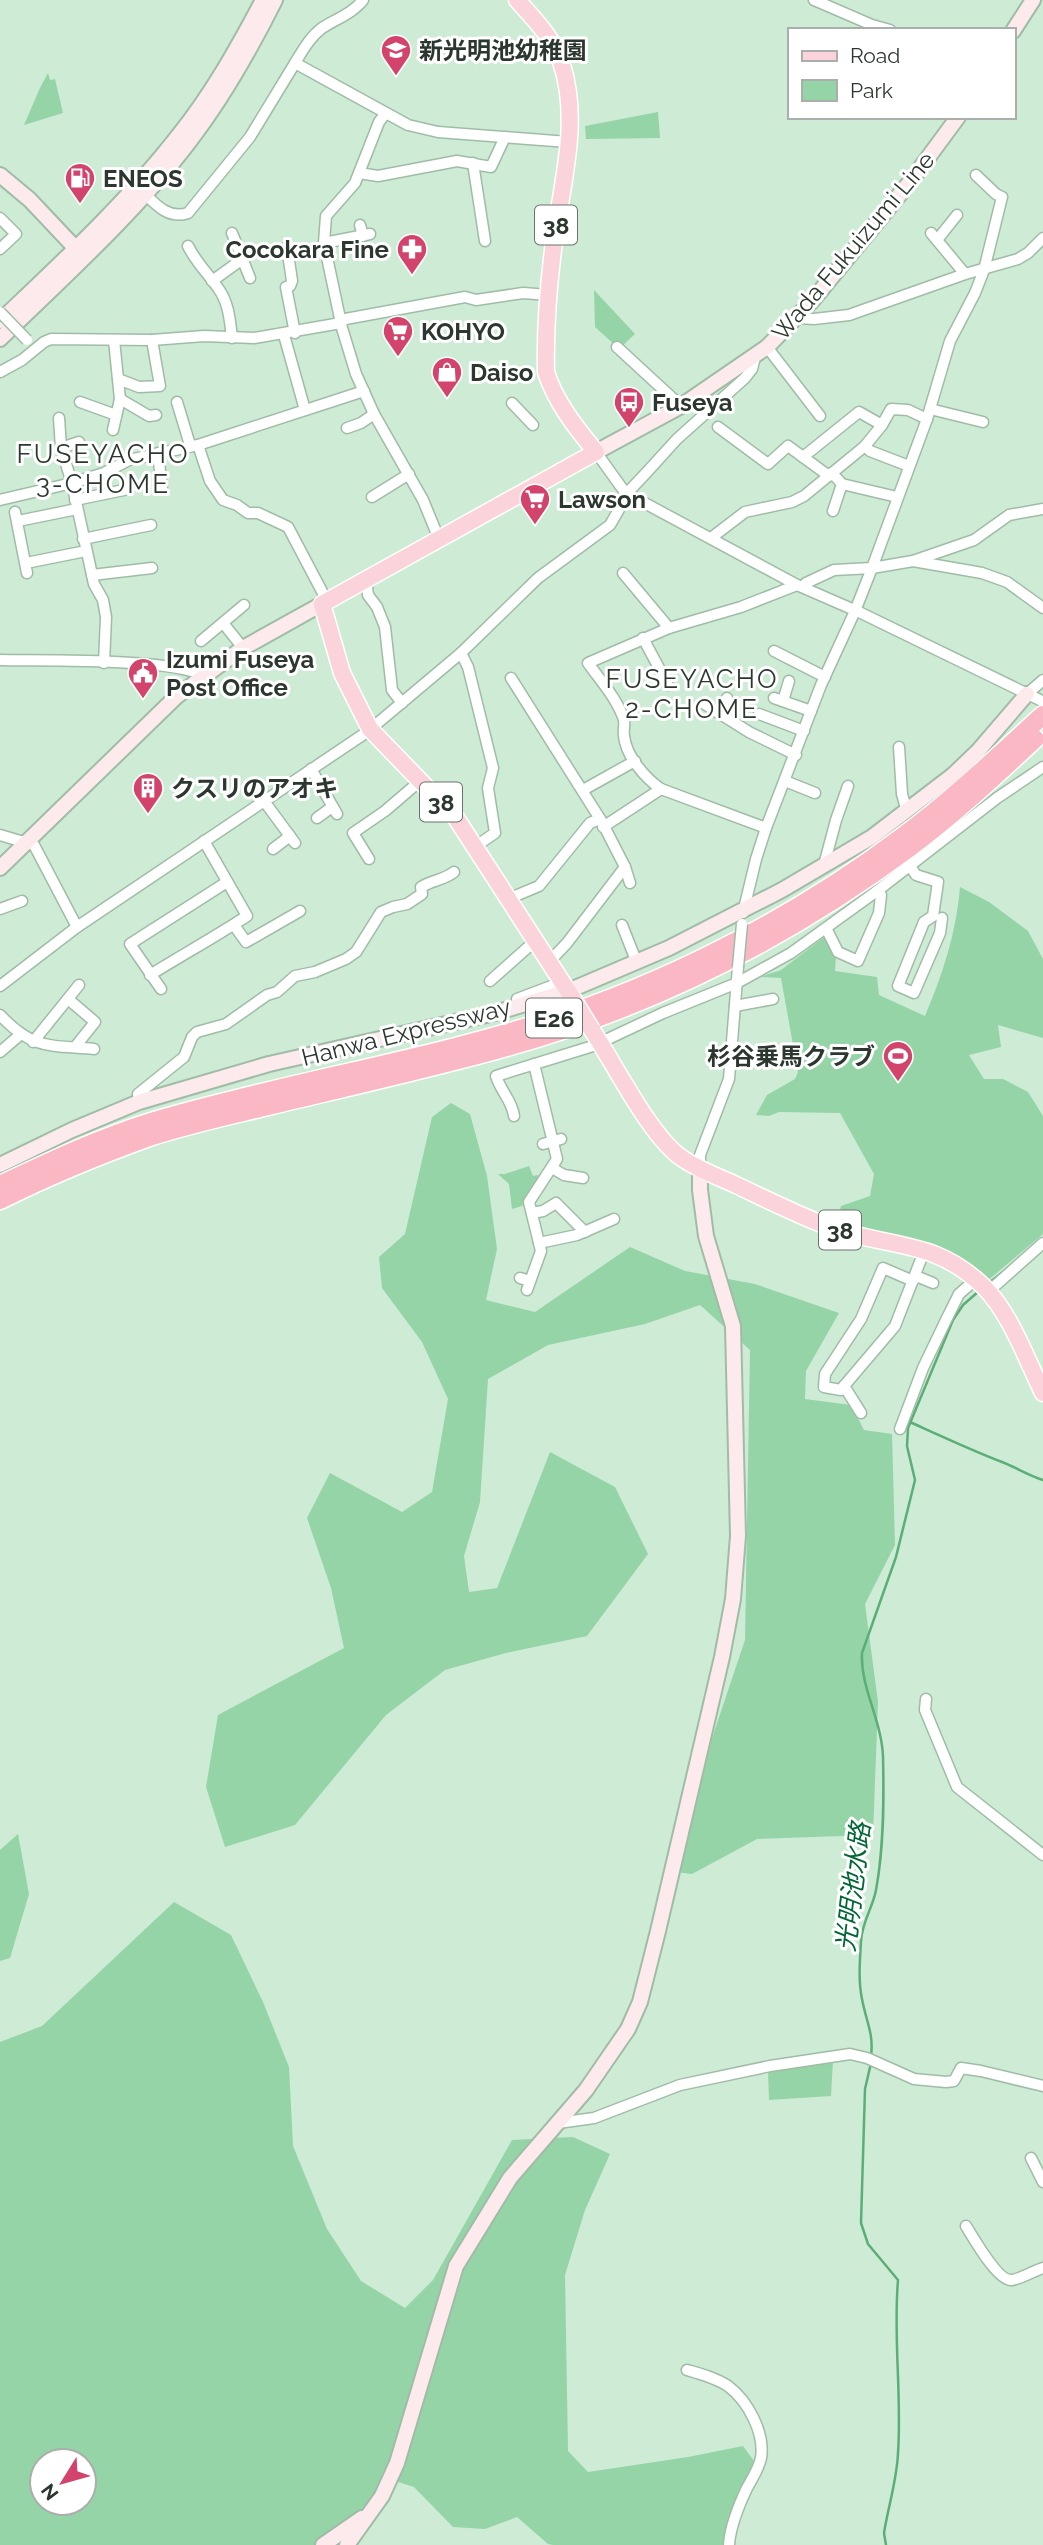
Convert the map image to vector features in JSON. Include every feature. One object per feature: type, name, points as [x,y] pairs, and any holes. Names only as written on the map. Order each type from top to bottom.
[{"type":"highway","name":"Hanwa Expressway","points":[[0,1185],[60,1157],[147,1124],[205,1107],[412,1059],[495,1036],[567,1014],[659,979],[792,910],[901,838],[971,782],[1042,708]]},
{"type":"highway","name":"Hanwa Expressway","points":[[0,1200],[67,1169],[150,1137],[498,1050],[572,1027],[667,990],[797,923],[908,848],[979,791],[1043,732]]},
{"type":"main road","name":"38","points":[[517,0],[546,34],[562,65],[569,95],[568,142],[553,250],[546,372],[560,402],[596,452]]},
{"type":"main road","points":[[325,602],[596,452]]},
{"type":"main road","name":"38","points":[[325,602],[342,673],[370,729],[456,818],[640,1107],[668,1146],[700,1169],[796,1213],[839,1230],[925,1250],[953,1263],[982,1286],[1001,1310],[1043,1393]]},
{"type":"street","points":[[0,339],[80,253],[179,135],[231,58],[263,0]]},
{"type":"street","points":[[0,321],[146,195],[219,101],[247,55],[275,0]]},
{"type":"street","points":[[146,195],[163,211],[180,216],[188,214],[250,136],[310,39],[321,29],[358,7],[363,0]]},
{"type":"street","points":[[814,0],[883,28]]},
{"type":"street","points":[[1015,28],[1033,0]]},
{"type":"street","points":[[295,63],[385,114],[428,131],[568,142]]},
{"type":"street","points":[[385,114],[379,122],[355,183],[326,216],[324,243],[340,322],[356,374],[374,414],[423,500],[439,539]]},
{"type":"street","name":"Wada Fukuizumi Line","points":[[596,452],[681,406],[767,348],[798,318],[910,182],[957,119]]},
{"type":"street","points":[[359,173],[378,176],[457,161],[491,167],[505,137]]},
{"type":"street","points":[[473,163],[485,240]]},
{"type":"street","points":[[347,2545],[382,2496],[397,2463],[457,2266],[510,2178],[586,2090],[628,2029],[640,2002],[722,1657],[733,1599],[738,1536],[733,1326],[703,1219],[700,1155],[729,1079],[743,917],[766,828],[811,711],[872,568],[928,414],[950,341],[984,270],[1002,197],[976,175]]},
{"type":"street","points":[[1,177],[30,200],[80,253]]},
{"type":"street","points":[[957,215],[934,237],[965,274]]},
{"type":"street","points":[[0,218],[16,234],[0,249]]},
{"type":"street","points":[[324,243],[364,232]]},
{"type":"street","points":[[232,233],[250,278]]},
{"type":"street","points":[[798,318],[849,315],[965,274],[1018,259],[1043,238]]},
{"type":"street","points":[[188,246],[197,264],[219,290],[228,309],[232,338]]},
{"type":"street","points":[[287,247],[292,281],[290,286],[286,287],[289,334],[305,410]]},
{"type":"street","points":[[212,281],[244,258]]},
{"type":"street","points":[[0,372],[22,360],[31,344],[51,339],[152,341],[204,336],[232,338],[289,334],[465,297],[476,300],[523,293],[550,296]]},
{"type":"street","points":[[0,312],[31,344]]},
{"type":"street","points":[[113,430],[120,399],[114,340]]},
{"type":"street","points":[[118,379],[138,387],[160,386],[152,341]]},
{"type":"street","points":[[617,347],[681,406]]},
{"type":"street","points":[[767,348],[820,416]]},
{"type":"street","points":[[0,986],[77,927],[312,769],[402,703],[461,653],[538,578],[610,525],[628,494],[677,439],[745,378],[752,369],[755,357]]},
{"type":"street","points":[[0,500],[72,483],[104,473],[128,460],[194,445],[365,391]]},
{"type":"street","points":[[120,399],[149,416],[156,415]]},
{"type":"street","points":[[80,402],[116,415]]},
{"type":"street","points":[[0,868],[154,718],[203,676],[243,648],[325,602],[288,527],[258,513],[248,513],[223,500],[210,481],[177,402]]},
{"type":"street","points":[[512,403],[533,425]]},
{"type":"street","points":[[711,538],[745,512],[792,502],[804,496],[865,446],[891,409],[983,422]]},
{"type":"street","points":[[803,457],[859,412],[882,425]]},
{"type":"street","points":[[347,428],[374,414]]},
{"type":"street","points":[[59,418],[61,448],[72,483],[92,575],[103,600],[106,618],[104,663]]},
{"type":"street","points":[[718,427],[768,464],[788,446],[842,484],[897,497]]},
{"type":"street","points":[[61,448],[79,442]]},
{"type":"street","points":[[865,446],[870,451],[909,466]]},
{"type":"street","points":[[596,452],[628,494],[800,586],[1027,694],[1042,708]]},
{"type":"street","points":[[158,453],[162,489]]},
{"type":"street","points":[[372,497],[409,474]]},
{"type":"street","points":[[833,512],[842,484]]},
{"type":"street","points":[[86,551],[27,568],[17,517],[124,490]]},
{"type":"street","points":[[766,828],[661,789],[651,782],[628,751],[624,737],[624,721],[618,707],[588,663],[642,638],[741,607],[800,586],[834,570],[872,568],[912,561],[974,540],[1009,516],[1043,509]]},
{"type":"street","points":[[83,539],[129,525],[151,525]]},
{"type":"street","points":[[912,561],[982,573],[1007,582],[1043,608]]},
{"type":"street","points":[[92,575],[146,565]]},
{"type":"street","points":[[623,573],[669,628]]},
{"type":"street","points":[[366,579],[369,595],[385,627],[392,690],[402,703]]},
{"type":"street","points":[[201,641],[238,607]]},
{"type":"street","points":[[223,623],[243,648]]},
{"type":"street","points":[[642,638],[668,685]]},
{"type":"street","points":[[774,651],[825,677]]},
{"type":"street","points":[[461,653],[468,667],[493,768],[488,788],[495,834],[476,846]]},
{"type":"street","points":[[0,660],[155,665],[188,670],[203,676]]},
{"type":"street","points":[[511,678],[583,790],[625,867],[630,883]]},
{"type":"street","points":[[0,1165],[72,1130],[139,1102],[269,1064],[495,1013],[567,991],[743,917],[782,890],[872,837],[907,812],[978,751],[1027,694],[1043,680]]},
{"type":"street","points":[[789,681],[779,700],[811,711]]},
{"type":"street","points":[[718,713],[727,698]]},
{"type":"street","points":[[703,703],[754,739],[796,755]]},
{"type":"street","points":[[759,714],[804,731]]},
{"type":"street","points":[[899,747],[902,794],[907,812]]},
{"type":"street","points":[[583,790],[635,761]]},
{"type":"street","points":[[514,1116],[512,1104],[501,1091],[496,1076],[737,983],[791,953],[877,891],[997,798],[1043,767]]},
{"type":"street","points":[[312,769],[335,811],[317,818]]},
{"type":"street","points":[[369,859],[353,833],[385,811],[420,781]]},
{"type":"street","points":[[785,781],[815,793]]},
{"type":"street","points":[[508,899],[539,886],[590,823],[602,823],[661,789]]},
{"type":"street","points":[[824,865],[832,818],[844,790]]},
{"type":"street","points":[[264,801],[292,840],[272,849]]},
{"type":"street","points":[[0,835],[34,845],[77,927]]},
{"type":"street","points":[[150,975],[247,916],[204,841]]},
{"type":"street","points":[[910,866],[916,875],[939,882],[942,918],[940,933],[914,993],[898,986],[924,922],[942,918]]},
{"type":"street","points":[[549,962],[567,943],[625,867]]},
{"type":"street","points":[[139,1102],[138,1094],[184,1057],[192,1037],[197,1032],[226,1024],[267,995],[277,992],[295,976],[315,972],[356,952],[384,906],[407,904],[422,894],[421,887],[431,881],[446,879],[454,872]]},
{"type":"street","points":[[161,989],[130,944],[227,882]]},
{"type":"street","points":[[826,929],[838,952],[858,961],[879,913],[881,895],[877,891]]},
{"type":"street","points":[[0,909],[22,901]]},
{"type":"street","points":[[234,925],[246,942],[282,925],[300,911]]},
{"type":"street","points":[[622,932],[637,963]]},
{"type":"street","points":[[490,981],[535,941]]},
{"type":"street","points":[[33,1042],[79,985]]},
{"type":"street","points":[[517,999],[567,991]]},
{"type":"street","points":[[68,999],[95,1022],[75,1047]]},
{"type":"street","points":[[735,1006],[773,999]]},
{"type":"street","points":[[0,1015],[33,1042],[94,1049]]},
{"type":"street","points":[[0,1052],[20,1034]]},
{"type":"street","points":[[525,1283],[541,1251],[530,1202],[556,1159],[534,1063]]},
{"type":"street","points":[[552,1168],[564,1175],[583,1178]]},
{"type":"street","points":[[532,1213],[543,1211],[556,1203],[585,1232]]},
{"type":"street","points":[[539,1243],[585,1232],[614,1219]]},
{"type":"street","points":[[900,1429],[908,1394],[929,1359],[959,1294],[982,1286],[1043,1243]]},
{"type":"street","points":[[925,1250],[914,1278],[895,1326],[841,1390],[824,1387],[825,1374],[861,1319],[885,1264],[914,1278],[933,1283]]},
{"type":"street","points":[[937,1311],[947,1318]]},
{"type":"street","points":[[920,1351],[929,1359]]},
{"type":"street","points":[[844,1386],[861,1407]]},
{"type":"street","points":[[926,1699],[925,1710],[957,1787],[1043,1855]]},
{"type":"street","points":[[558,2123],[594,2118],[680,2085],[770,2066],[850,2054],[870,2059],[914,2079],[954,2081],[961,2068],[1043,2086]]},
{"type":"street","points":[[1031,2158],[1043,2182]]},
{"type":"street","points":[[966,2226],[986,2259],[1005,2278],[1012,2280],[1043,2268]]},
{"type":"street","points":[[687,2370],[715,2379],[733,2390],[752,2417],[761,2436],[761,2459],[746,2491],[729,2545]]},
{"type":"street","points":[[323,2545],[367,2515]]},
{"type":"green space","points":[[48,73],[50,80],[55,79],[63,113],[24,125],[40,88]]},
{"type":"green space","points":[[658,112],[660,138],[586,139],[585,126]]},
{"type":"green space","points":[[594,290],[635,334],[621,347],[616,346],[595,327]]},
{"type":"green space","name":"杉谷乗馬クラブ","points":[[960,887],[989,902],[1028,931],[1043,959],[1043,1038],[998,1025],[1001,1047],[969,1055],[984,1079],[1003,1079],[1028,1092],[1043,1116],[1043,1234],[986,1282],[837,1224],[841,1206],[870,1196],[874,1174],[840,1113],[779,1112],[769,1116],[756,1115],[767,1095],[795,1079],[798,1072],[781,978],[760,977],[781,970],[823,938],[829,939],[836,955],[835,971],[877,977],[879,995],[925,1016],[948,953]]},
{"type":"green space","points":[[451,1103],[470,1114],[487,1176],[497,1249],[486,1300],[535,1312],[630,1247],[685,1271],[755,1284],[839,1313],[806,1371],[805,1399],[851,1405],[864,1430],[892,1434],[895,1545],[865,1604],[878,1702],[873,1835],[757,1839],[692,1874],[676,1872],[711,1741],[745,1640],[750,1350],[700,1305],[645,1324],[548,1345],[488,1379],[480,1502],[464,1556],[469,1592],[497,1588],[550,1452],[615,1487],[648,1554],[587,1636],[506,1653],[445,1670],[386,1715],[295,1825],[225,1847],[206,1787],[218,1715],[344,1648],[331,1588],[307,1518],[330,1473],[402,1512],[432,1492],[448,1399],[422,1342],[382,1288],[379,1257],[405,1234],[432,1117]]},
{"type":"green space","points":[[529,1166],[533,1176],[540,1177],[522,1206],[512,1209],[509,1184],[498,1174]]},
{"type":"green space","points":[[18,1834],[29,1894],[10,1958],[0,1961],[0,1850]]},
{"type":"green space","points":[[174,1902],[231,1935],[263,2002],[289,2067],[293,2146],[327,2229],[361,2281],[405,2308],[433,2280],[512,2140],[573,2137],[610,2154],[585,2210],[565,2275],[568,2451],[588,2472],[743,2446],[754,2461],[724,2545],[553,2545],[548,2544],[517,2517],[485,2529],[453,2527],[414,2487],[386,2478],[343,2545],[0,2545],[0,2042],[42,2026]]},
{"type":"green space","points":[[833,2060],[831,2096],[769,2100],[768,2072]]},
{"type":"waterway","name":"光明池水路","points":[[990,1282],[1012,1265]]},
{"type":"waterway","name":"光明池水路","points":[[871,2056],[871,2034],[861,1992],[860,1963],[862,1934],[875,1896],[881,1857],[883,1757],[879,1730],[864,1679],[862,1653],[896,1557],[915,1480],[907,1446],[908,1428],[953,1320],[963,1305],[979,1291]]},
{"type":"waterway","points":[[910,1422],[1043,1480]]},
{"type":"waterway","name":"光明池水路","points":[[871,2063],[865,2089],[861,2223],[868,2244],[898,2280],[898,2453],[884,2533],[886,2545]]},
{"type":"place","name":"新光明池幼稚園","points":[[396,77]]},
{"type":"place","name":"ENEOS","points":[[80,205]]},
{"type":"place","name":"Cocokara Fine","points":[[412,276]]},
{"type":"place","name":"KOHYO","points":[[398,358]]},
{"type":"place","name":"Daiso","points":[[447,399]]},
{"type":"place","name":"Fuseya","points":[[629,429]]},
{"type":"place","name":"Lawson","points":[[535,526]]},
{"type":"place","name":"Izumi Fuseya Post Office","points":[[143,700]]},
{"type":"place","name":"クスリのアオキ","points":[[148,815]]},
{"type":"place","name":"杉谷乗馬クラブ","points":[[898,1083]]},
{"type":"district","name":"FUSEYACHO 3-CHOME","points":[[103,469]]},
{"type":"district","name":"FUSEYACHO 2-CHOME","points":[[692,694]]}]
